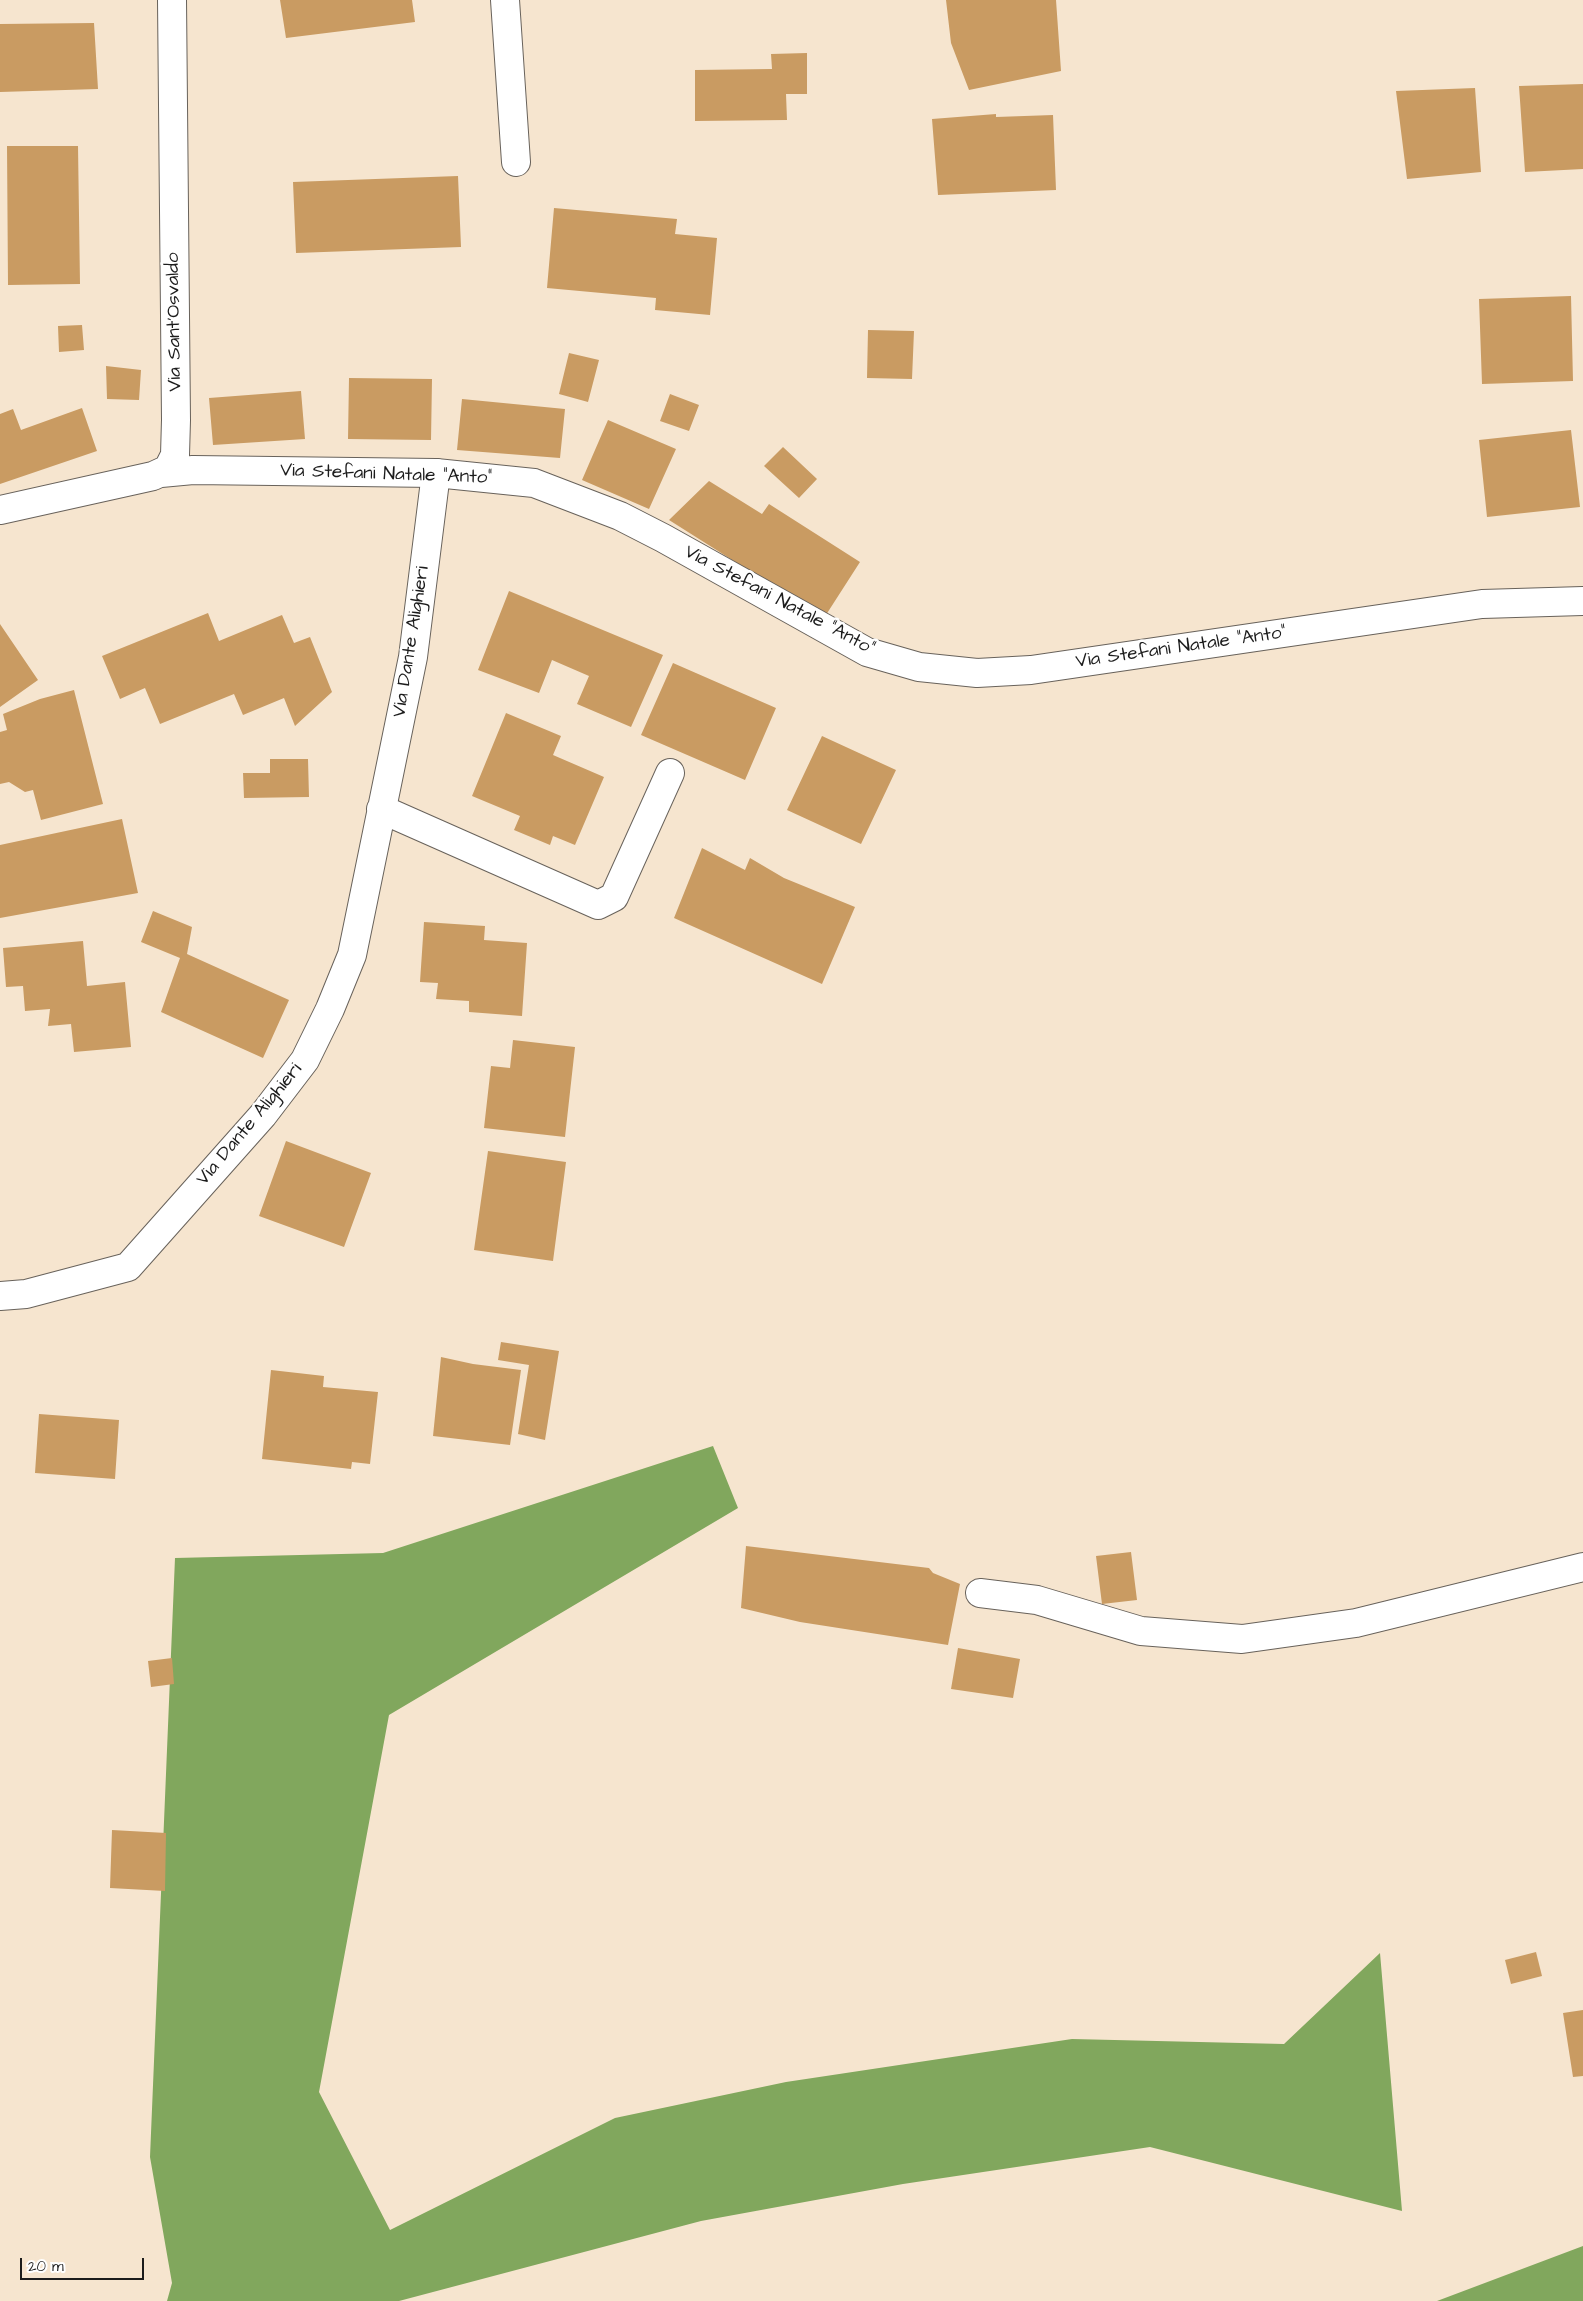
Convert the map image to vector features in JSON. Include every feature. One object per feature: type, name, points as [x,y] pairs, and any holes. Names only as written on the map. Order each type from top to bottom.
[{"type":"street","name":"Via Sant'Osvaldo","points":[[162,473],[172,464],[176,447],[172,0]]},
{"type":"street","points":[[505,0],[516,162]]},
{"type":"street","name":"Via Stefani Natale \"Anto\"","points":[[162,473],[193,470],[436,474],[534,483],[597,507],[663,538],[867,652],[919,667],[977,673],[1031,670],[1482,604],[1583,601]]},
{"type":"street","points":[[0,510],[162,473]]},
{"type":"street","name":"Via Dante Alighieri","points":[[0,1296],[26,1294],[128,1267],[263,1115],[305,1060],[330,1009],[352,955],[413,657],[436,474]]},
{"type":"street","points":[[381,809],[598,905],[614,897],[670,773]]},
{"type":"street","points":[[980,1593],[1037,1600],[1140,1631],[1242,1639],[1356,1623],[1583,1567]]},
{"type":"green space","points":[[713,1446],[738,1508],[389,1715],[319,2092],[390,2230],[615,2118],[786,2082],[1072,2039],[1284,2044],[1380,1953],[1402,2211],[1150,2147],[903,2184],[701,2221],[399,2301],[167,2301],[172,2283],[150,2157],[175,1558],[383,1553]]},
{"type":"green space","points":[[1583,2246],[1583,2301],[1437,2301]]},
{"type":"building","points":[[280,0],[412,0],[415,22],[286,38]]},
{"type":"building","points":[[946,0],[1056,0],[1061,71],[969,90],[951,43]]},
{"type":"building","points":[[94,23],[98,89],[0,92],[0,24]]},
{"type":"building","points":[[807,53],[807,94],[786,94],[787,120],[695,121],[695,70],[772,69],[771,54]]},
{"type":"building","points":[[1583,84],[1583,169],[1525,172],[1519,86]]},
{"type":"building","points":[[1475,88],[1481,172],[1407,179],[1396,91]]},
{"type":"building","points":[[996,114],[996,117],[1053,115],[1056,190],[938,195],[932,119]]},
{"type":"building","points":[[7,146],[78,146],[80,284],[8,285]]},
{"type":"building","points":[[458,176],[461,247],[296,253],[293,182]]},
{"type":"building","points":[[554,208],[677,219],[675,234],[717,238],[710,315],[655,310],[656,298],[547,288]]},
{"type":"building","points":[[1571,296],[1573,381],[1482,384],[1479,299]]},
{"type":"building","points":[[82,325],[84,350],[59,352],[58,326]]},
{"type":"building","points":[[868,330],[914,331],[912,379],[867,378]]},
{"type":"building","points":[[569,353],[599,360],[588,402],[559,394]]},
{"type":"building","points":[[106,366],[141,370],[139,400],[107,399]]},
{"type":"building","points":[[349,378],[432,379],[431,440],[348,439]]},
{"type":"building","points":[[301,391],[305,439],[213,445],[209,398]]},
{"type":"building","points":[[670,394],[699,405],[689,431],[660,421]]},
{"type":"building","points":[[462,399],[565,409],[560,458],[457,450]]},
{"type":"building","points":[[82,408],[97,451],[0,484],[0,414],[13,409],[21,430]]},
{"type":"building","points":[[608,420],[676,449],[649,509],[582,480]]},
{"type":"building","points":[[1571,430],[1580,507],[1487,517],[1479,440]]},
{"type":"building","points":[[783,447],[817,479],[799,498],[764,466]]},
{"type":"building","points":[[709,481],[762,514],[769,504],[860,562],[824,618],[669,520]]},
{"type":"building","points":[[509,591],[663,655],[631,727],[577,704],[589,676],[552,660],[539,693],[478,670]]},
{"type":"building","points":[[208,613],[219,641],[282,615],[294,643],[310,637],[332,692],[295,726],[284,698],[243,715],[234,694],[160,724],[145,688],[120,699],[102,656]]},
{"type":"building","points":[[0,624],[38,680],[0,707]]},
{"type":"building","points":[[673,663],[776,708],[745,780],[641,735]]},
{"type":"building","points":[[74,690],[103,804],[41,820],[33,790],[25,792],[9,782],[0,784],[0,732],[7,730],[3,714],[40,699]]},
{"type":"building","points":[[506,713],[561,736],[553,755],[604,777],[575,845],[553,836],[550,845],[514,830],[520,816],[472,796]]},
{"type":"building","points":[[822,736],[896,770],[861,844],[787,810]]},
{"type":"building","points":[[270,759],[308,759],[309,797],[244,798],[243,773],[270,773]]},
{"type":"building","points":[[122,819],[138,893],[0,918],[0,845]]},
{"type":"building","points":[[702,848],[745,870],[750,858],[784,878],[855,907],[822,984],[674,918]]},
{"type":"building","points":[[153,911],[192,927],[187,954],[289,1000],[263,1058],[161,1012],[180,958],[141,942]]},
{"type":"building","points":[[424,922],[485,926],[484,940],[527,943],[522,1016],[469,1012],[469,1001],[436,999],[438,983],[420,982]]},
{"type":"building","points":[[83,941],[87,986],[125,982],[131,1047],[74,1052],[71,1024],[48,1026],[50,1009],[25,1011],[23,986],[6,987],[3,948]]},
{"type":"building","points":[[513,1040],[575,1047],[565,1137],[484,1128],[491,1066],[510,1068]]},
{"type":"building","points":[[286,1141],[371,1173],[344,1247],[259,1216]]},
{"type":"building","points":[[488,1151],[566,1162],[553,1261],[474,1250]]},
{"type":"building","points":[[501,1342],[559,1351],[545,1440],[518,1434],[529,1365],[498,1360]]},
{"type":"building","points":[[441,1357],[473,1364],[521,1370],[510,1445],[433,1436]]},
{"type":"building","points":[[271,1370],[324,1376],[323,1387],[378,1392],[370,1464],[352,1462],[351,1469],[262,1459]]},
{"type":"building","points":[[39,1414],[119,1420],[115,1479],[35,1473]]},
{"type":"building","points":[[746,1546],[929,1568],[933,1573],[960,1584],[948,1645],[800,1622],[741,1608]]},
{"type":"building","points":[[1131,1552],[1137,1600],[1102,1604],[1096,1556]]},
{"type":"building","points":[[958,1648],[1020,1659],[1013,1698],[951,1689]]},
{"type":"building","points":[[172,1658],[174,1684],[151,1687],[148,1661]]},
{"type":"building","points":[[112,1830],[166,1833],[165,1891],[110,1888]]},
{"type":"building","points":[[1536,1952],[1542,1976],[1511,1984],[1505,1960]]},
{"type":"building","points":[[1583,2010],[1583,2076],[1573,2077],[1563,2013]]}]
